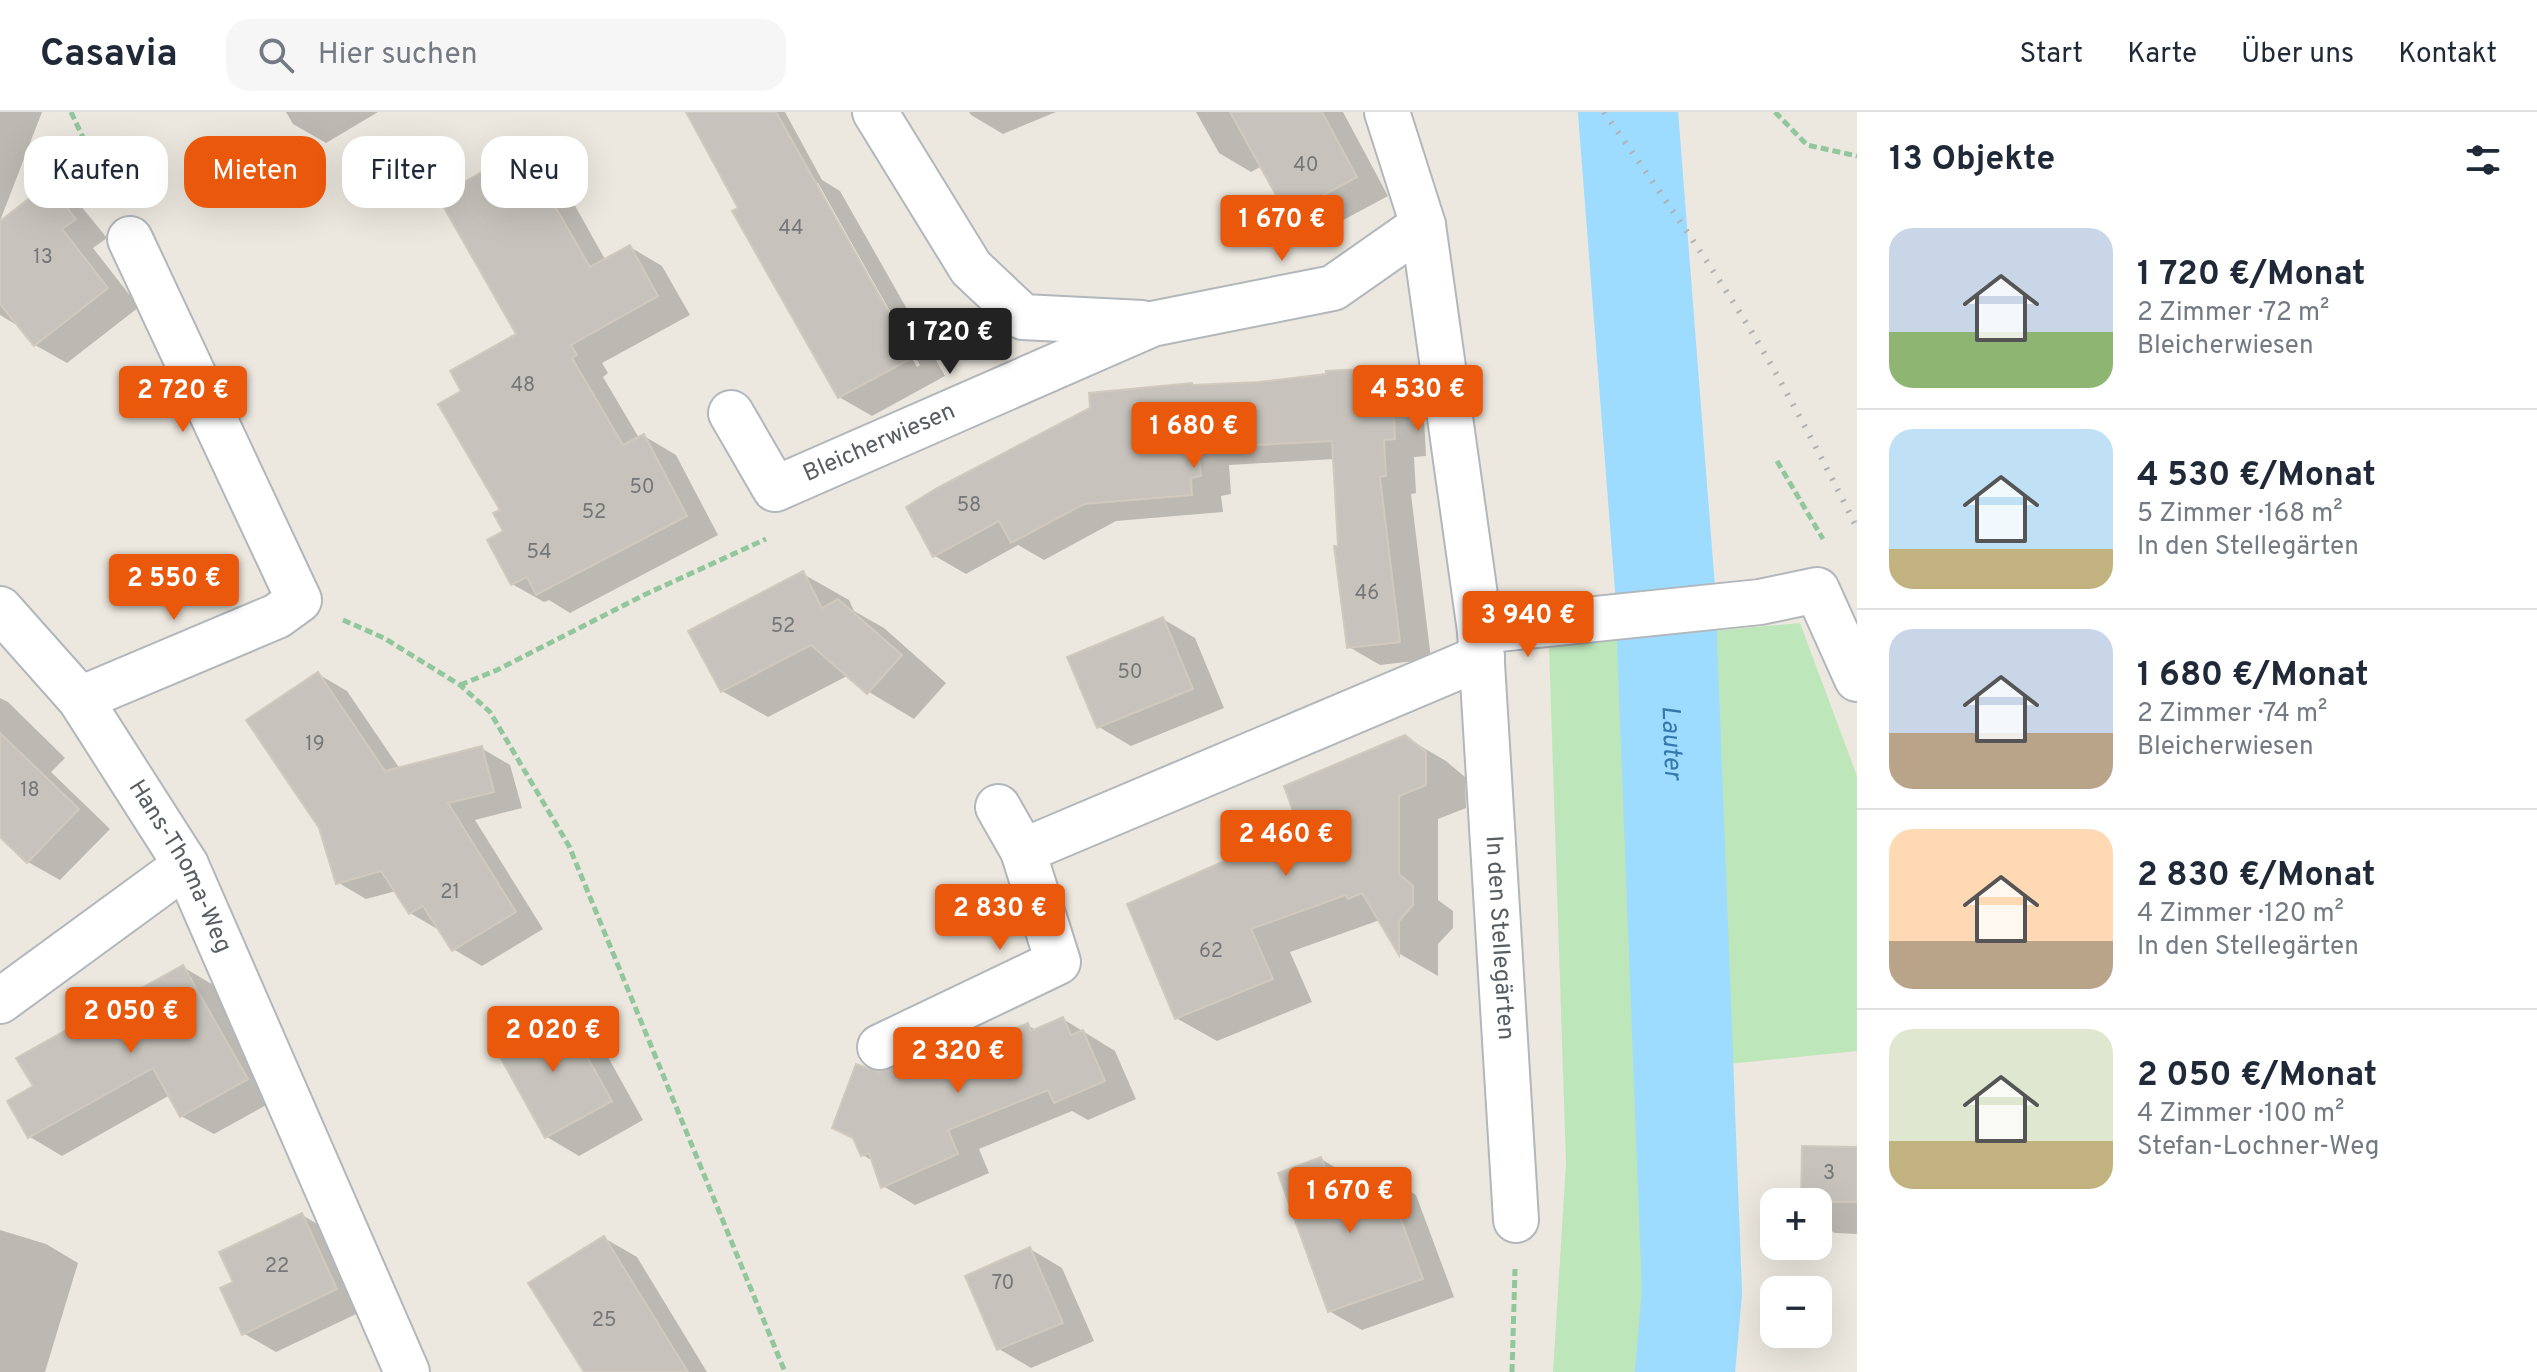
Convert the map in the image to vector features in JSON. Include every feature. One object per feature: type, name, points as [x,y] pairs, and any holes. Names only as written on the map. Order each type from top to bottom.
[{"type":"street","name":"Bleicherwiesen","points":[[875,112],[971,268],[1023,317],[1152,324]]},
{"type":"street","name":"In den Stellegärten","points":[[1387,112],[1423,225],[1481,644],[1516,1220]]},
{"type":"street","name":"Bleicherwiesen","points":[[731,413],[775,489],[1152,324],[1333,288],[1423,225]]},
{"type":"street","points":[[80,699],[277,616],[299,600],[130,239]]},
{"type":"street","points":[[1023,851],[1481,644],[1568,621],[1760,602],[1817,590],[1857,679]]},
{"type":"street","name":"Hans-Thoma-Weg","points":[[0,609],[80,699],[186,865],[407,1372]]},
{"type":"street","points":[[880,1047],[1058,962],[1023,851],[998,807]]},
{"type":"street","points":[[0,1001],[186,865]]},
{"type":"path","points":[[71,112],[130,239]]},
{"type":"path","points":[[1775,112],[1807,145],[1857,156]]},
{"type":"path","points":[[1777,461],[1814,526]]},
{"type":"path","points":[[460,685],[780,533]]},
{"type":"path","points":[[299,600],[384,638],[460,685],[490,712],[569,846],[785,1372]]},
{"type":"path","points":[[1512,1372],[1516,1220]]},
{"type":"green space","points":[[1800,623],[1857,776],[1857,1051],[1728,1064],[1739,1297],[1734,1372],[1553,1372],[1566,1163],[1549,646]]},
{"type":"building","points":[[686,112],[776,112],[914,357],[838,398],[732,211],[738,208]]},
{"type":"building","points":[[1230,112],[1322,112],[1357,177],[1287,215]]},
{"type":"building","points":[[481,172],[481,208],[556,208],[590,267],[630,245],[658,296],[571,345],[577,355],[572,358],[623,445],[644,434],[687,516],[536,595],[527,577],[511,585],[487,540],[503,531],[493,513],[500,510],[438,404],[461,391],[450,371],[516,334],[444,208],[465,208],[465,182]]},
{"type":"building","points":[[24,202],[24,208],[67,208],[76,219],[62,229],[108,288],[34,346],[0,304],[0,221]]},
{"type":"building","points":[[1379,368],[1381,398],[1393,397],[1395,439],[1384,440],[1386,476],[1380,477],[1400,642],[1347,648],[1334,546],[1338,546],[1332,441],[1198,448],[1201,476],[1191,478],[1192,495],[1084,504],[1011,543],[999,521],[933,557],[906,507],[1090,408],[1089,393],[1192,383],[1259,382],[1326,374],[1326,371]]},
{"type":"building","points":[[803,571],[822,608],[838,599],[902,655],[867,694],[811,645],[721,692],[688,631]]},
{"type":"building","points":[[1163,617],[1193,689],[1097,728],[1067,657]]},
{"type":"building","points":[[318,672],[385,771],[482,746],[494,792],[448,803],[516,912],[452,951],[423,906],[409,914],[381,871],[336,884],[319,828],[246,720]]},
{"type":"building","points":[[0,733],[79,809],[27,863],[0,837]]},
{"type":"building","points":[[1405,735],[1426,752],[1426,785],[1399,796],[1399,874],[1413,886],[1413,905],[1399,921],[1399,955],[1362,893],[1348,899],[1346,895],[1251,929],[1273,979],[1175,1019],[1127,904],[1274,839],[1269,824],[1294,814],[1284,786]]},
{"type":"building","points":[[183,965],[248,1079],[180,1117],[153,1068],[28,1138],[7,1101],[33,1086],[16,1058]]},
{"type":"building","points":[[560,1009],[612,1101],[545,1138],[494,1046]]},
{"type":"building","points":[[1063,1017],[1071,1035],[1083,1030],[1105,1081],[1054,1103],[1048,1090],[948,1130],[958,1154],[881,1188],[869,1153],[861,1156],[853,1138],[832,1128],[856,1064],[879,1072],[918,1058],[922,1069],[1028,1023],[1031,1031]]},
{"type":"building","points":[[1802,1146],[1857,1147],[1857,1202],[1832,1202],[1832,1188],[1801,1188]]},
{"type":"building","points":[[1321,1157],[1334,1192],[1384,1174],[1423,1279],[1328,1312],[1278,1173]]},
{"type":"building","points":[[302,1213],[337,1289],[242,1335],[220,1288],[233,1282],[219,1252]]},
{"type":"building","points":[[604,1236],[688,1372],[584,1372],[528,1283]]},
{"type":"building","points":[[1030,1247],[1063,1323],[997,1350],[965,1276]]},
{"type":"waterway","name":"Lauter","points":[[1628,112],[1665,589],[1692,1292],[1685,1372]]},
{"type":"railway","points":[[1604,112],[1750,329],[1792,402],[1857,528]]}]
